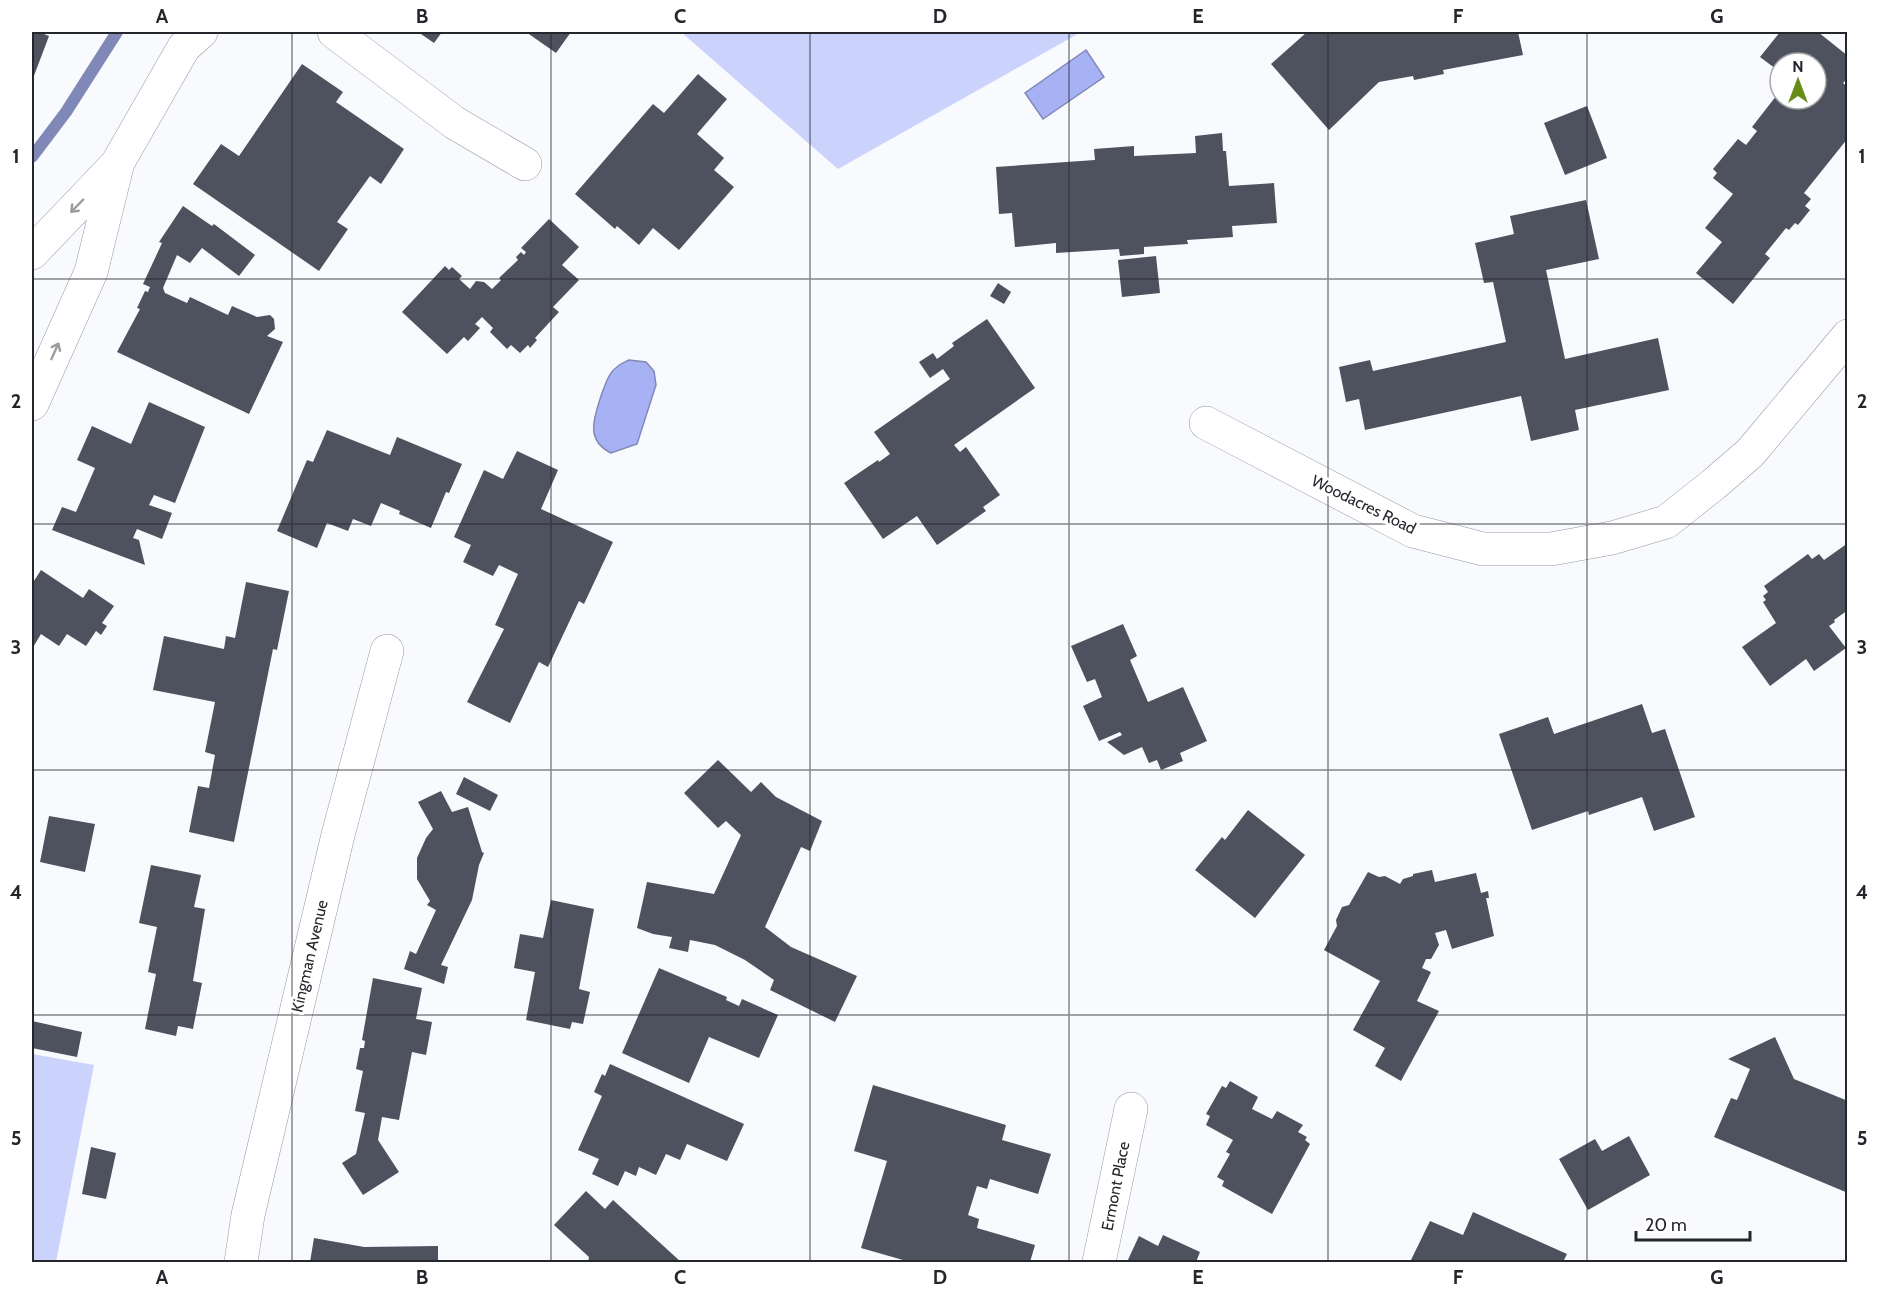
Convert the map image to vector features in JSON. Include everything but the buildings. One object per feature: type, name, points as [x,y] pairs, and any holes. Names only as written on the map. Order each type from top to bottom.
[{"type":"street","points":[[334,32],[455,123],[525,164]]},
{"type":"street","points":[[32,404],[91,272],[117,164],[184,37]]},
{"type":"street","points":[[32,253],[117,164]]},
{"type":"street","name":"Woodacres Road","points":[[1206,423],[1413,531],[1483,549],[1551,549],[1612,538],[1666,522],[1750,453],[1848,336]]},
{"type":"street","name":"Kingman Avenue","points":[[242,1263],[248,1215],[330,870],[387,651]]},
{"type":"street","name":"Ermont Place","points":[[1099,1263],[1131,1109]]},
{"type":"shaded area","points":[[681,32],[1081,32],[838,169]]},
{"type":"shaded area","points":[[1086,50],[1104,77],[1043,119],[1025,93]]},
{"type":"shaded area","points":[[629,360],[646,362],[654,371],[656,385],[637,444],[611,453],[597,442],[594,420],[609,376],[618,366]]},
{"type":"shaded area","points":[[32,1054],[94,1065],[56,1262],[32,1262]]},
{"type":"waterway","points":[[32,157],[66,112],[117,32]]}]
